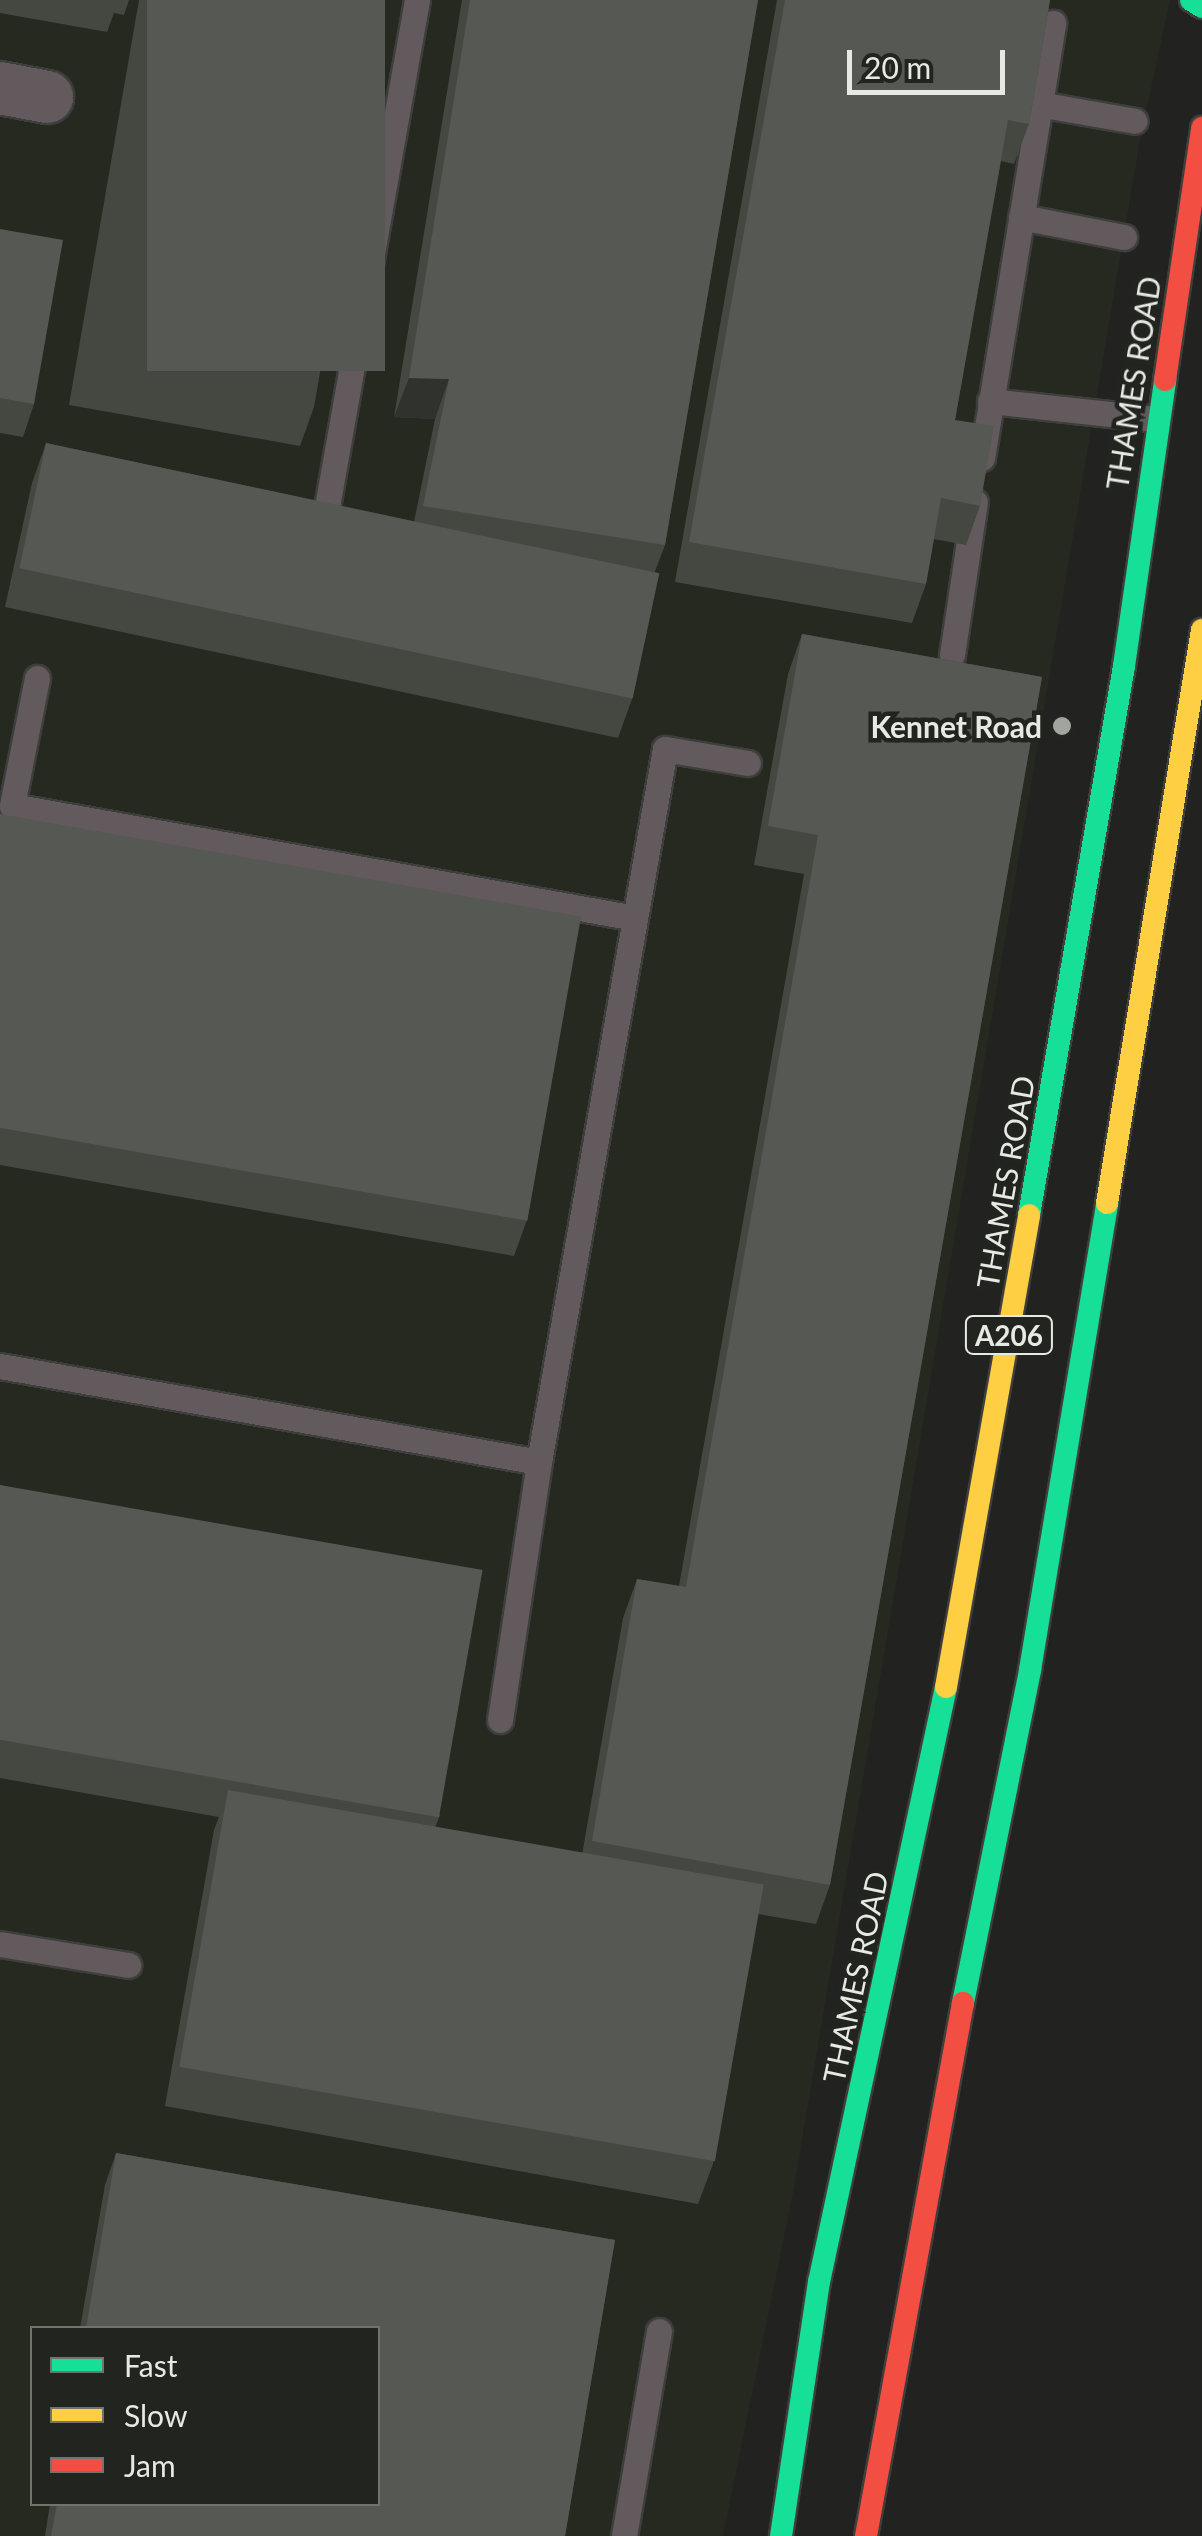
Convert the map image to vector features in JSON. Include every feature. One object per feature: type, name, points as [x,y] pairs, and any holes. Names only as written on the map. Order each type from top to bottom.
[{"type":"main road","points":[[1190,0],[1202,7]]},
{"type":"main road","name":"THAMES ROAD","points":[[781,2536],[819,2282],[958,1630],[1124,666],[1155,419],[1202,128]]},
{"type":"main road","name":"A206","points":[[866,2536],[933,2152],[1030,1670],[1202,630]]},
{"type":"lane","points":[[286,511],[325,518],[417,0]]},
{"type":"lane","points":[[952,656],[1053,23]]},
{"type":"lane","points":[[1038,104],[1135,121]]},
{"type":"lane","points":[[1021,217],[1124,237]]},
{"type":"lane","points":[[990,401],[1155,419]]},
{"type":"lane","points":[[38,678],[12,806],[635,918]]},
{"type":"lane","points":[[500,1720],[539,1462],[665,749],[748,763]]},
{"type":"lane","points":[[0,1366],[539,1462]]},
{"type":"lane","points":[[0,1944],[128,1965]]},
{"type":"lane","points":[[624,2536],[659,2331]]},
{"type":"shaded area","points":[[0,0],[1170,0],[1140,140],[793,2193],[723,2536],[0,2536]]},
{"type":"building","points":[[147,0],[385,0],[385,371],[147,371]]},
{"type":"building","points":[[470,0],[758,0],[665,545],[423,506],[449,379],[409,378]]},
{"type":"building","points":[[785,0],[1050,0],[1029,124],[1008,120],[955,420],[994,426],[980,506],[941,498],[926,584],[689,542]]},
{"type":"building","points":[[0,229],[63,240],[34,404],[0,398]]},
{"type":"building","points":[[46,443],[659,573],[633,699],[19,568]]},
{"type":"building","points":[[802,634],[1042,677],[830,1885],[592,1841],[637,1579],[686,1587],[818,835],[768,826]]},
{"type":"building","points":[[0,814],[581,916],[527,1221],[0,1128]]},
{"type":"building","points":[[0,1485],[483,1570],[439,1817],[0,1740]]},
{"type":"building","points":[[228,1790],[764,1884],[715,2161],[179,2067]]},
{"type":"building","points":[[116,2153],[615,2240],[565,2536],[51,2536],[57,2506],[380,2506],[380,2326],[86,2326]]},
{"type":"traffic: fast","points":[[1191,0],[1202,7]]},
{"type":"traffic: fast","points":[[1029,1215],[1124,666],[1165,380]]},
{"type":"traffic: fast","points":[[963,2003],[1030,1670],[1107,1203]]},
{"type":"traffic: fast","points":[[781,2536],[819,2282],[946,1687]]},
{"type":"traffic: slow","points":[[1107,1203],[1202,630]]},
{"type":"traffic: slow","points":[[946,1687],[1029,1215]]},
{"type":"traffic: jam","points":[[1165,380],[1202,128]]},
{"type":"traffic: jam","points":[[866,2536],[963,2003]]},
{"type":"place","name":"Kennet Road","points":[[1062,726]]}]
